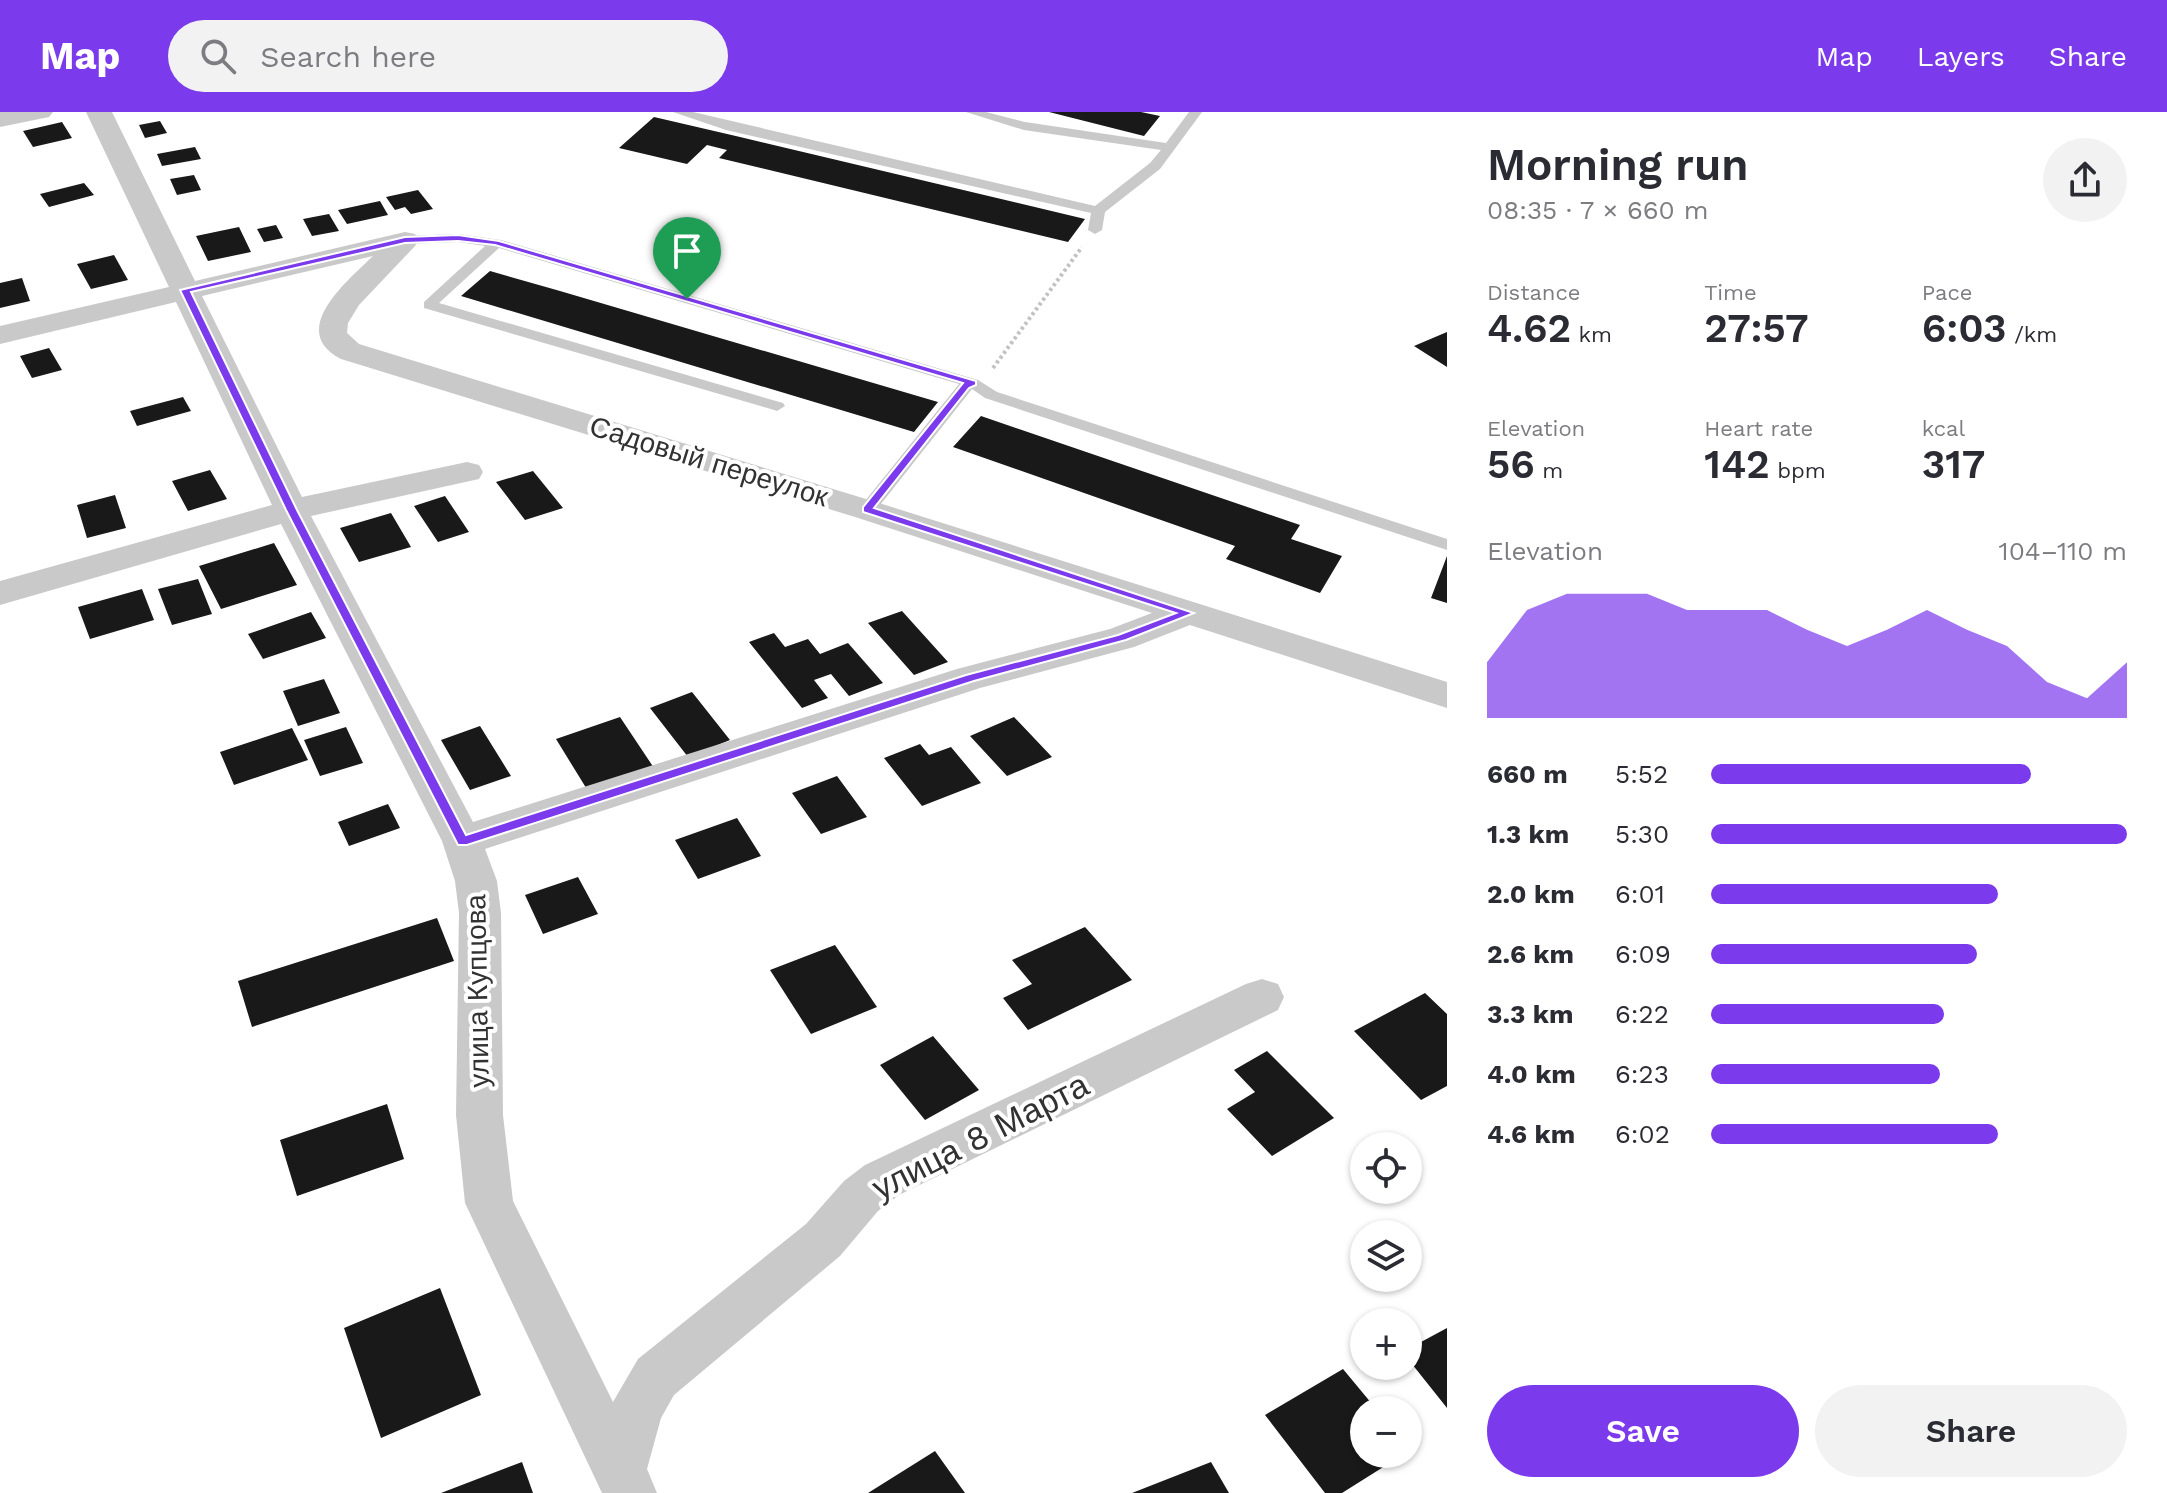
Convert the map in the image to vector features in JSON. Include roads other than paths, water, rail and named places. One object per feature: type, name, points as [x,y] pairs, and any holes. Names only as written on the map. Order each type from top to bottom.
[{"type":"street","points":[[0,119],[40,112]]},
{"type":"street","name":"улица Купцова","points":[[99,112],[291,510],[462,841],[476,882],[481,922],[478,1118],[480,1161],[489,1203],[625,1481]]},
{"type":"street","points":[[0,335],[405,240]]},
{"type":"street","name":"Садовый переулок","points":[[405,240],[343,305],[333,321],[332,334],[340,346],[361,356],[867,510],[1447,695]]},
{"type":"street","points":[[0,593],[291,510],[467,472]]},
{"type":"street","points":[[462,841],[970,678],[1121,638],[1188,613]]},
{"type":"street","name":"улица 8 Марта","points":[[625,1481],[637,1409],[656,1377],[823,1240],[861,1196],[882,1180],[1262,997]]},
{"type":"lane","points":[[679,112],[726,126],[1098,211]]},
{"type":"lane","points":[[972,112],[1024,126],[1170,147]]},
{"type":"lane","points":[[1095,230],[1098,211],[1155,166],[1194,112]]},
{"type":"lane","points":[[405,240],[458,238],[496,243],[976,385],[1006,400],[1447,545]]},
{"type":"lane","points":[[496,243],[429,305],[777,406]]},
{"type":"lane","points":[[867,510],[966,386],[976,385]]}]
